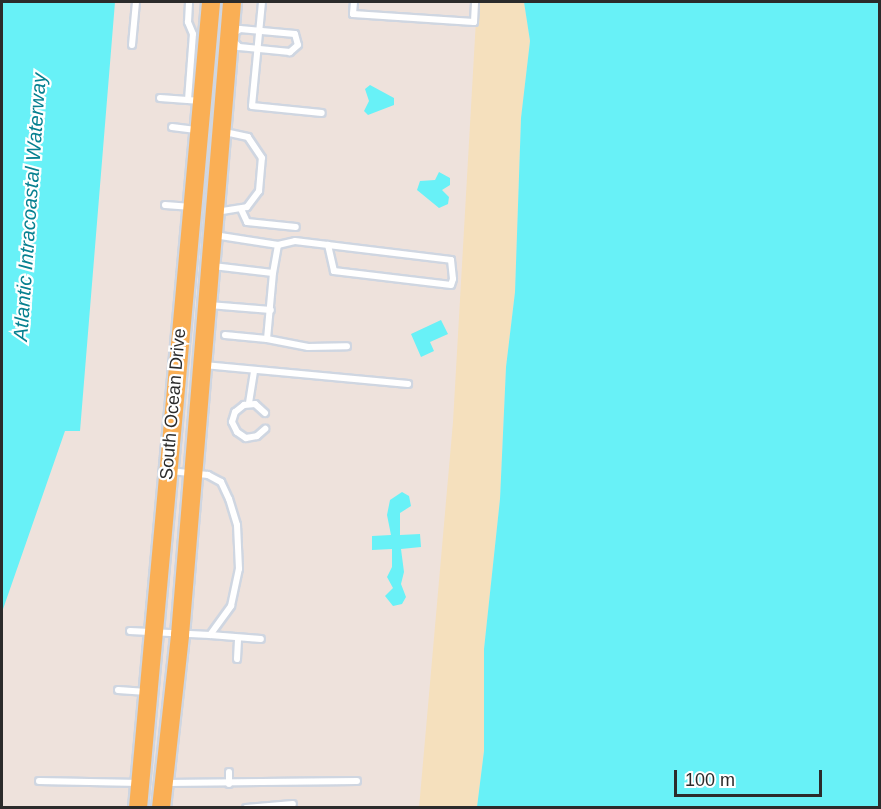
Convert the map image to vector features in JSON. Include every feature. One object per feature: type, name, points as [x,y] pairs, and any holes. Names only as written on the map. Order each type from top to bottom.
[{"type":"main road","name":"South Ocean Drive","points":[[138,807],[199,130],[195,100],[200,34],[211,2]]},
{"type":"main road","name":"South Ocean Drive","points":[[161,807],[180,635],[191,472],[232,2]]},
{"type":"main road","points":[[184,293],[192,321],[204,331]]},
{"type":"lane","points":[[132,45],[136,2]]},
{"type":"lane","points":[[189,2],[188,22],[200,34]]},
{"type":"lane","points":[[262,2],[252,106],[322,113]]},
{"type":"lane","points":[[354,2],[353,14],[474,22],[475,2]]},
{"type":"lane","points":[[240,29],[260,31],[295,34],[300,39],[297,48],[291,52],[239,47],[229,36],[240,29]]},
{"type":"lane","points":[[160,98],[195,100]]},
{"type":"lane","points":[[172,127],[199,130]]},
{"type":"lane","points":[[214,212],[242,208],[260,191],[261,158],[248,137],[221,131]]},
{"type":"lane","points":[[165,205],[192,207]]},
{"type":"lane","points":[[242,208],[247,222],[296,227]]},
{"type":"lane","points":[[212,235],[278,245],[295,241],[328,245],[451,260],[453,279],[451,285],[334,271],[328,245]]},
{"type":"lane","points":[[267,339],[278,245]]},
{"type":"lane","points":[[209,266],[273,273]]},
{"type":"lane","points":[[206,305],[271,310]]},
{"type":"lane","points":[[225,335],[267,339],[308,347],[347,346]]},
{"type":"lane","points":[[201,365],[408,384]]},
{"type":"lane","points":[[249,404],[254,370]]},
{"type":"lane","points":[[249,404],[265,413]]},
{"type":"lane","points":[[249,404],[235,412],[234,428],[246,438],[257,436],[265,429]]},
{"type":"lane","points":[[167,470],[191,472],[221,482],[237,525],[239,568],[231,606],[210,635]]},
{"type":"lane","points":[[130,631],[261,639]]},
{"type":"lane","points":[[237,659],[238,638]]},
{"type":"lane","points":[[118,690],[147,692]]},
{"type":"lane","points":[[229,772],[230,784]]},
{"type":"lane","points":[[39,781],[140,783]]},
{"type":"lane","points":[[164,783],[357,781]]},
{"type":"lane","points":[[246,807],[293,804]]},
{"type":"sand","points":[[477,2],[524,2],[530,41],[521,119],[515,292],[506,367],[500,499],[484,649],[484,751],[477,807],[419,808],[453,422]]},
{"type":"water","name":"Atlantic Intracoastal Waterway","points":[[2,2],[115,2],[80,431],[65,431],[2,612]]},
{"type":"water","points":[[524,2],[879,2],[879,807],[477,807],[484,751],[484,649],[500,499],[506,367],[515,292],[521,118],[530,41]]},
{"type":"water","points":[[370,85],[394,98],[394,105],[368,115],[364,111],[369,101],[365,89]]},
{"type":"water","points":[[439,172],[450,178],[450,185],[442,190],[449,197],[448,204],[439,208],[417,190],[420,181],[435,180]]},
{"type":"water","points":[[441,320],[448,334],[430,342],[434,351],[421,357],[411,334]]},
{"type":"water","points":[[402,492],[409,496],[411,506],[400,513],[400,535],[420,534],[421,547],[401,549],[404,572],[401,584],[406,597],[402,604],[393,606],[385,596],[393,588],[387,577],[392,567],[392,549],[372,550],[372,536],[391,535],[387,515],[390,500]]}]
